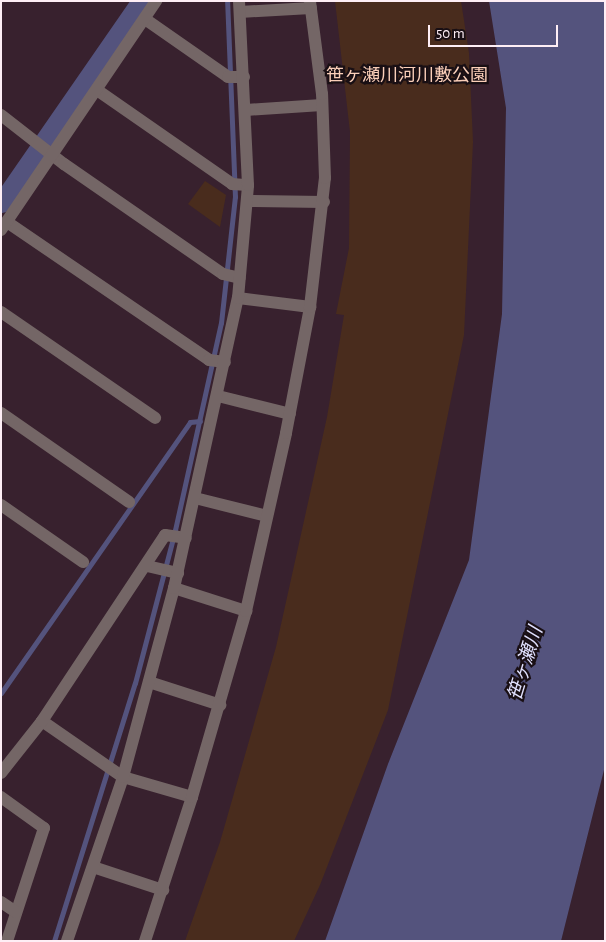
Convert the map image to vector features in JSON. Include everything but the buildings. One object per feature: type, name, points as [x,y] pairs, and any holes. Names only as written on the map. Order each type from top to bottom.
[{"type":"street","points":[[156,1],[97,90],[46,147],[3,227],[218,361]]},
{"type":"street","points":[[1,774],[163,570],[195,498],[218,396],[218,361],[238,298],[232,276],[247,201],[240,184],[246,110],[236,77],[240,6],[310,5],[322,105],[324,202],[310,307],[290,414],[246,611],[192,797],[145,941]]},
{"type":"street","points":[[145,19],[236,77]]},
{"type":"street","points":[[97,90],[240,184]]},
{"type":"street","points":[[246,110],[322,105]]},
{"type":"street","points":[[1,115],[232,276]]},
{"type":"street","points":[[247,201],[324,202]]},
{"type":"street","points":[[238,298],[310,307]]},
{"type":"street","points":[[1,312],[155,418]]},
{"type":"street","points":[[218,396],[290,414]]},
{"type":"street","points":[[1,413],[129,502]]},
{"type":"street","points":[[195,498],[267,516]]},
{"type":"street","points":[[1,505],[83,562]]},
{"type":"street","points":[[163,570],[178,537]]},
{"type":"street","points":[[163,570],[174,588],[246,611]]},
{"type":"street","points":[[67,941],[94,868],[115,771],[149,682],[174,588]]},
{"type":"street","points":[[149,682],[220,704]]},
{"type":"street","points":[[42,721],[115,771],[192,797]]},
{"type":"street","points":[[1,798],[44,828],[7,941]]},
{"type":"street","points":[[94,868],[163,890]]},
{"type":"street","points":[[1,902],[16,912]]},
{"type":"green space","name":"笹ヶ瀬川河川敷公園","points":[[335,1],[461,1],[469,53],[473,142],[464,335],[388,710],[320,885],[294,941],[185,941],[220,842],[276,647],[327,417],[344,315],[336,314],[349,248],[350,132]]},
{"type":"green space","points":[[205,181],[226,195],[220,227],[188,204]]},
{"type":"water","name":"笹ヶ瀬川","points":[[489,1],[605,1],[605,766],[561,941],[325,941],[388,764],[469,560],[502,314],[506,108]]},
{"type":"waterway","points":[[1,203],[141,1]]},
{"type":"waterway","points":[[54,941],[135,683],[175,530],[221,323],[235,197],[227,1]]},
{"type":"waterway","points":[[1,693],[190,422],[200,421]]}]
